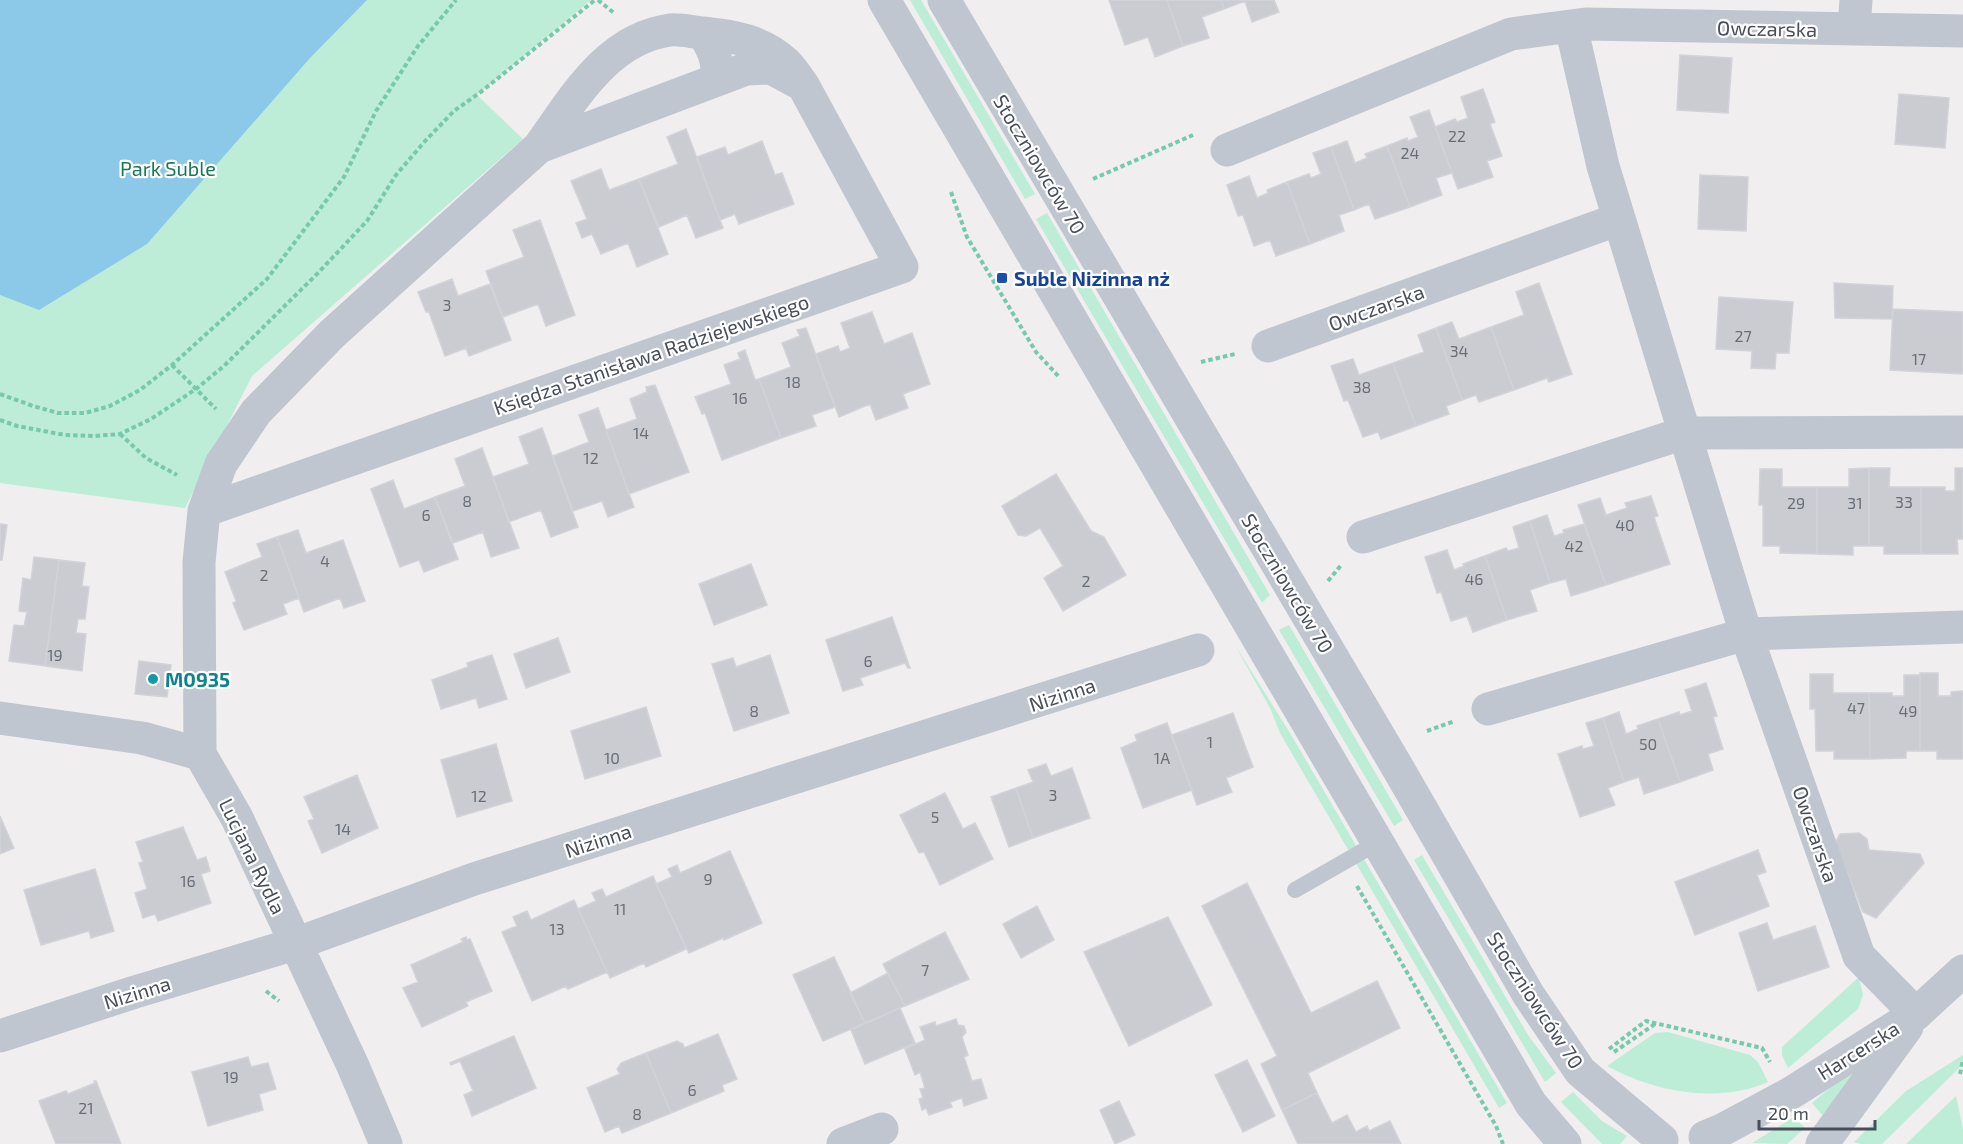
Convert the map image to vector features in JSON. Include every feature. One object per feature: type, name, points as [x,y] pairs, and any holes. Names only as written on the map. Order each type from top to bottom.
[{"type":"street","points":[[884,0],[1532,1104],[1551,1144]]},
{"type":"street","name":"Stoczniowców 70","points":[[944,0],[1399,770],[1528,994],[1580,1071],[1658,1142]]},
{"type":"street","name":"Owczarska","points":[[1227,150],[1511,34],[1586,24],[1855,15],[1963,32]]},
{"type":"street","name":"Owczarska","points":[[1571,26],[1603,166],[1746,634],[1859,956],[1916,1014]]},
{"type":"street","name":"Księdza Stanisława Radziejewskiego","points":[[200,754],[199,562],[207,502],[221,464],[256,412],[332,334],[539,147],[588,78],[635,40],[671,30],[734,36],[762,46],[786,63],[803,85],[902,267],[207,502]]},
{"type":"street","points":[[703,33],[718,64],[717,80]]},
{"type":"street","name":"Księdza Stanisława Radziejewskiego","points":[[539,147],[746,69],[771,68],[803,85]]},
{"type":"street","name":"Owczarska","points":[[1268,346],[1619,219]]},
{"type":"street","points":[[1363,537],[1684,433],[1963,432]]},
{"type":"street","points":[[1488,709],[1746,634],[1963,627]]},
{"type":"street","name":"Nizinna","points":[[0,1036],[135,992],[295,944],[474,879],[1198,650]]},
{"type":"street","points":[[0,718],[142,738],[200,754]]},
{"type":"street","name":"Lucjana Rydla","points":[[200,754],[237,818],[353,1066],[386,1144]]},
{"type":"street","name":"Harcerska","points":[[1716,1140],[1722,1130],[1791,1093],[1916,1014],[1963,971]]},
{"type":"street","name":"Harcerska","points":[[1826,1141],[1916,1014]]},
{"type":"street","points":[[1532,1104],[1565,1144]]},
{"type":"street","points":[[843,1144],[882,1129]]},
{"type":"street","points":[[1658,1142],[1683,1136],[1716,1140]]},
{"type":"lane","points":[[1295,890],[1377,843]]},
{"type":"path","points":[[0,394],[58,412],[85,413],[110,406],[140,390],[172,365],[267,279],[344,177],[376,111],[418,46],[456,0]]},
{"type":"path","points":[[0,420],[17,426],[65,435],[120,434],[151,419],[195,389],[224,366],[327,264],[367,221],[396,175],[454,111],[595,0]]},
{"type":"path","points":[[966,237],[1036,352],[1065,382]]},
{"type":"path","points":[[172,365],[195,389]]},
{"type":"path","points":[[120,434],[146,458],[207,502]]},
{"type":"path","points":[[226,964],[278,998],[283,1009]]},
{"type":"path","points":[[1601,1055],[1646,1021],[1762,1048]]},
{"type":"path","points":[[1960,1074],[1963,1060]]},
{"type":"path","points":[[1496,1126],[1503,1144]]},
{"type":"green space","name":"Park Suble","points":[[0,0],[591,0],[477,95],[523,139],[252,376],[185,508],[0,483]]},
{"type":"green space","points":[[910,0],[921,0],[1035,194],[1025,199]]},
{"type":"green space","points":[[1047,213],[1270,595],[1262,603],[1036,219]]},
{"type":"green space","points":[[1289,625],[1403,820],[1394,826],[1279,630]]},
{"type":"green space","points":[[1235,645],[1290,733],[1507,1103],[1499,1108],[1280,733],[1271,710]]},
{"type":"green space","points":[[1422,855],[1528,1035],[1556,1073],[1545,1082],[1414,860]]},
{"type":"green space","points":[[1859,977],[1863,995],[1858,1009],[1788,1068],[1782,1055],[1782,1047]]},
{"type":"green space","points":[[1668,1032],[1750,1055],[1758,1062],[1768,1082],[1748,1089],[1728,1092],[1686,1092],[1645,1083],[1607,1066],[1655,1033]]},
{"type":"green space","points":[[1890,1037],[1893,1040],[1822,1115],[1812,1103]]},
{"type":"green space","points":[[1963,1055],[1963,1064],[1882,1144],[1854,1142],[1906,1091]]},
{"type":"green space","points":[[1573,1092],[1602,1121],[1627,1136],[1620,1144],[1602,1144],[1561,1102]]},
{"type":"green space","points":[[1956,1096],[1963,1129],[1963,1144],[1906,1144]]},
{"type":"green space","points":[[1794,1117],[1805,1128],[1787,1144],[1752,1143]]},
{"type":"water","points":[[0,0],[367,0],[310,58],[147,244],[39,310],[0,295]]},
{"type":"building","points":[[1109,0],[1167,0],[1183,46],[1155,57],[1148,37],[1125,45]]},
{"type":"building","points":[[1167,0],[1221,0],[1224,9],[1202,17],[1209,38],[1183,46]]},
{"type":"building","points":[[1221,0],[1274,0],[1279,12],[1252,22],[1245,1],[1224,9]]},
{"type":"building","points":[[1680,55],[1732,58],[1728,113],[1677,110]]},
{"type":"building","points":[[1483,89],[1495,122],[1490,124],[1502,156],[1487,161],[1493,177],[1458,189],[1435,127],[1455,119],[1457,122],[1468,118],[1461,97]]},
{"type":"building","points":[[1899,94],[1949,98],[1945,148],[1895,144]]},
{"type":"building","points":[[1429,110],[1452,173],[1436,178],[1442,195],[1410,207],[1387,146],[1407,138],[1408,141],[1418,137],[1410,117]]},
{"type":"building","points":[[686,129],[723,228],[696,238],[687,215],[659,227],[639,179],[678,164],[667,137]]},
{"type":"building","points":[[762,141],[775,175],[782,173],[794,204],[739,224],[735,214],[720,220],[697,157],[725,147],[728,155]]},
{"type":"building","points":[[1347,141],[1355,163],[1367,158],[1365,154],[1387,146],[1410,207],[1375,219],[1369,204],[1354,210],[1331,147]]},
{"type":"building","points":[[1331,147],[1354,210],[1339,215],[1344,231],[1310,244],[1287,182],[1309,174],[1311,178],[1321,174],[1313,153]]},
{"type":"building","points":[[601,169],[609,190],[639,179],[668,254],[637,267],[628,243],[601,254],[592,234],[582,238],[576,223],[587,219],[571,181]]},
{"type":"building","points":[[1700,175],[1748,177],[1746,231],[1698,229]]},
{"type":"building","points":[[1249,176],[1257,198],[1268,193],[1267,190],[1287,182],[1310,244],[1276,256],[1270,240],[1254,246],[1243,215],[1238,216],[1227,185]]},
{"type":"building","points":[[540,220],[575,315],[546,326],[538,304],[503,317],[486,271],[524,257],[513,230]]},
{"type":"building","points":[[452,279],[458,296],[490,284],[511,340],[469,356],[466,348],[445,356],[429,312],[426,312],[418,292]]},
{"type":"building","points":[[1539,283],[1572,374],[1549,382],[1547,378],[1514,390],[1491,327],[1524,315],[1516,292]]},
{"type":"building","points":[[1834,283],[1893,286],[1892,319],[1835,318]]},
{"type":"building","points":[[1719,297],[1793,302],[1789,353],[1776,353],[1775,369],[1751,368],[1752,351],[1716,349]]},
{"type":"building","points":[[1893,309],[1963,312],[1963,374],[1890,370]]},
{"type":"building","points":[[872,312],[884,344],[912,333],[930,384],[903,394],[908,408],[876,420],[870,404],[839,417],[816,354],[838,346],[840,352],[850,348],[841,323]]},
{"type":"building","points":[[1452,322],[1459,339],[1491,327],[1514,390],[1479,402],[1476,395],[1462,400],[1436,328]]},
{"type":"building","points":[[806,328],[835,407],[812,415],[816,426],[781,438],[759,379],[791,367],[782,343],[800,336],[797,330]]},
{"type":"building","points":[[1436,328],[1462,400],[1446,406],[1449,414],[1416,426],[1393,363],[1424,352],[1418,335]]},
{"type":"building","points":[[745,350],[755,380],[759,379],[781,438],[722,460],[705,413],[702,414],[695,397],[731,384],[724,365],[740,359],[738,353]]},
{"type":"building","points":[[1353,359],[1359,375],[1393,363],[1416,426],[1381,439],[1378,432],[1363,437],[1348,400],[1344,401],[1331,366]]},
{"type":"building","points":[[655,385],[689,472],[629,494],[606,430],[637,419],[630,399],[647,392],[646,387]]},
{"type":"building","points":[[598,408],[634,507],[608,517],[602,501],[573,511],[553,456],[589,442],[579,415]]},
{"type":"building","points":[[542,428],[578,527],[551,537],[541,510],[509,522],[493,477],[529,464],[519,437]]},
{"type":"building","points":[[482,448],[519,548],[491,557],[483,532],[453,543],[435,497],[465,486],[455,459]]},
{"type":"building","points":[[1869,468],[1890,468],[1889,487],[1921,487],[1921,554],[1884,554],[1884,546],[1869,546]]},
{"type":"building","points":[[1869,468],[1869,546],[1853,546],[1853,555],[1817,554],[1817,487],[1849,487],[1849,469]]},
{"type":"building","points":[[1955,468],[1963,468],[1963,539],[1957,539],[1958,554],[1921,554],[1921,487],[1945,487],[1945,491],[1955,491]]},
{"type":"building","points":[[1760,469],[1782,469],[1782,487],[1817,487],[1817,554],[1780,553],[1780,546],[1763,546],[1763,505],[1759,505]]},
{"type":"building","points":[[1056,474],[1091,531],[1104,537],[1126,575],[1063,611],[1044,578],[1063,566],[1040,528],[1026,536],[1018,535],[1002,506]]},
{"type":"building","points":[[393,480],[404,509],[435,497],[458,559],[424,572],[419,560],[400,567],[371,489]]},
{"type":"building","points":[[1651,496],[1658,516],[1654,517],[1670,564],[1606,585],[1578,505],[1600,498],[1606,515],[1627,508],[1625,503]]},
{"type":"building","points":[[1547,515],[1554,536],[1564,533],[1563,530],[1584,524],[1606,585],[1571,596],[1566,579],[1550,583],[1530,521]]},
{"type":"building","points":[[1530,521],[1550,583],[1530,590],[1537,611],[1507,620],[1485,556],[1506,548],[1508,551],[1519,548],[1513,527]]},
{"type":"building","points":[[0,524],[7,525],[2,560],[0,560]]},
{"type":"building","points":[[298,530],[306,553],[343,540],[365,601],[344,608],[340,598],[304,612],[277,537]]},
{"type":"building","points":[[277,537],[299,598],[283,604],[287,614],[244,630],[233,603],[236,601],[225,572],[262,557],[257,544]]},
{"type":"building","points":[[1447,550],[1454,570],[1485,556],[1507,620],[1473,632],[1467,616],[1451,621],[1441,592],[1437,593],[1425,557]]},
{"type":"building","points":[[34,557],[59,560],[45,666],[9,661],[14,625],[24,626],[27,612],[19,611],[23,578],[31,580]]},
{"type":"building","points":[[59,560],[85,563],[82,586],[89,587],[85,619],[78,619],[76,633],[86,634],[82,671],[45,666]]},
{"type":"building","points":[[751,564],[767,605],[714,625],[699,584]]},
{"type":"building","points":[[892,617],[910,668],[905,663],[860,678],[863,685],[843,691],[826,640]]},
{"type":"building","points":[[558,638],[570,672],[526,688],[514,654]]},
{"type":"building","points":[[492,655],[507,699],[479,708],[476,698],[441,709],[432,680],[468,667],[467,663]]},
{"type":"building","points":[[770,655],[789,713],[734,731],[712,664],[733,658],[736,667]]},
{"type":"building","name":"M0935","points":[[139,661],[171,665],[167,697],[135,694]]},
{"type":"building","points":[[1920,673],[1938,673],[1938,696],[1951,696],[1951,692],[1963,691],[1963,759],[1937,759],[1937,751],[1920,751]]},
{"type":"building","points":[[1810,674],[1833,674],[1833,693],[1869,693],[1870,759],[1834,759],[1834,751],[1816,751],[1815,709],[1810,709]]},
{"type":"building","points":[[1904,675],[1920,675],[1920,751],[1906,751],[1906,758],[1870,759],[1869,693],[1892,693],[1892,696],[1904,696]]},
{"type":"building","points":[[1706,683],[1717,716],[1713,717],[1723,749],[1708,754],[1713,770],[1680,782],[1658,719],[1679,712],[1680,715],[1692,711],[1685,690]]},
{"type":"building","points":[[646,707],[661,756],[585,779],[571,731]]},
{"type":"building","points":[[1619,712],[1626,734],[1638,729],[1637,726],[1658,719],[1680,782],[1644,794],[1639,777],[1624,782],[1603,718]]},
{"type":"building","points":[[1233,713],[1253,767],[1226,778],[1232,792],[1197,805],[1172,735]]},
{"type":"building","points":[[1603,718],[1624,782],[1608,788],[1615,805],[1580,817],[1558,754],[1582,746],[1583,749],[1594,746],[1586,723]]},
{"type":"building","points":[[1167,723],[1192,790],[1143,808],[1121,748],[1137,741],[1135,735]]},
{"type":"building","points":[[496,744],[512,801],[457,817],[441,760]]},
{"type":"building","points":[[1046,764],[1051,776],[1072,768],[1090,818],[1033,838],[1016,788],[1033,782],[1028,770]]},
{"type":"building","points":[[357,775],[378,828],[322,853],[308,821],[314,819],[304,797]]},
{"type":"building","points":[[1016,788],[1033,838],[1009,847],[991,797]]},
{"type":"building","points":[[945,793],[963,829],[975,823],[993,859],[940,885],[924,852],[919,853],[900,815]]},
{"type":"building","points":[[0,816],[14,848],[0,854]]},
{"type":"building","points":[[183,827],[197,860],[206,857],[210,871],[201,874],[211,903],[158,921],[155,914],[143,918],[135,893],[147,889],[139,863],[143,862],[136,842]]},
{"type":"building","points":[[1859,833],[1867,839],[1869,850],[1920,854],[1924,863],[1876,918],[1863,912],[1835,843],[1840,834]]},
{"type":"building","points":[[1758,850],[1766,872],[1757,875],[1769,906],[1695,935],[1675,882]]},
{"type":"building","points":[[730,851],[762,923],[689,953],[656,884],[672,877],[668,869],[677,865],[680,873]]},
{"type":"building","points":[[95,869],[114,931],[91,938],[89,931],[41,945],[24,890]]},
{"type":"building","points":[[653,876],[686,949],[646,967],[644,963],[610,978],[578,909],[596,901],[592,893],[602,889],[606,897]]},
{"type":"building","points":[[1247,883],[1311,1013],[1377,981],[1400,1028],[1308,1073],[1317,1093],[1282,1110],[1261,1064],[1277,1056],[1202,906]]},
{"type":"building","points":[[574,900],[607,972],[532,1001],[502,932],[517,926],[513,917],[527,911],[531,920]]},
{"type":"building","points":[[1037,906],[1054,940],[1021,958],[1003,924]]},
{"type":"building","points":[[1168,917],[1212,1005],[1129,1046],[1084,952]]},
{"type":"building","points":[[1767,923],[1773,940],[1815,926],[1829,967],[1758,991],[1739,933]]},
{"type":"building","points":[[945,932],[969,979],[905,1006],[883,964]]},
{"type":"building","points":[[466,937],[467,940],[470,939],[492,991],[466,1002],[468,1006],[422,1027],[403,988],[418,982],[411,965],[463,942],[461,939]]},
{"type":"building","points":[[834,957],[865,1023],[823,1041],[793,975]]},
{"type":"building","points":[[888,973],[905,1006],[865,1023],[850,993]]},
{"type":"building","points":[[900,1008],[915,1043],[865,1064],[851,1030]]},
{"type":"building","points":[[956,1019],[958,1025],[964,1026],[966,1032],[962,1037],[968,1055],[964,1057],[972,1081],[981,1079],[987,1098],[964,1106],[962,1098],[950,1102],[952,1107],[929,1115],[926,1108],[922,1110],[919,1099],[923,1098],[920,1089],[925,1088],[920,1072],[915,1075],[905,1049],[925,1040],[920,1027],[935,1022],[936,1026]]},
{"type":"building","points":[[718,1034],[737,1079],[722,1085],[724,1091],[671,1113],[646,1053],[677,1041],[683,1044],[684,1048]]},
{"type":"building","points":[[514,1036],[536,1088],[472,1116],[464,1095],[473,1091],[460,1061],[451,1065],[450,1063]]},
{"type":"building","points":[[646,1053],[671,1113],[622,1133],[619,1126],[605,1132],[587,1088],[620,1074],[617,1069],[621,1063]]},
{"type":"building","points":[[248,1057],[251,1067],[268,1063],[276,1089],[259,1094],[263,1110],[208,1126],[192,1072]]},
{"type":"building","points":[[1247,1060],[1275,1116],[1243,1132],[1215,1075]]},
{"type":"building","points":[[96,1081],[121,1144],[56,1144],[39,1101],[66,1091],[68,1094],[95,1083]]},
{"type":"building","points":[[1317,1093],[1332,1123],[1347,1115],[1356,1132],[1367,1126],[1369,1131],[1390,1121],[1401,1144],[1298,1144],[1282,1110]]},
{"type":"building","points":[[1119,1101],[1135,1135],[1115,1144],[1100,1110]]},
{"type":"place","name":"Suble Nizinna nż","points":[[1002,278]]},
{"type":"place","name":"M0935","points":[[153,679]]}]
